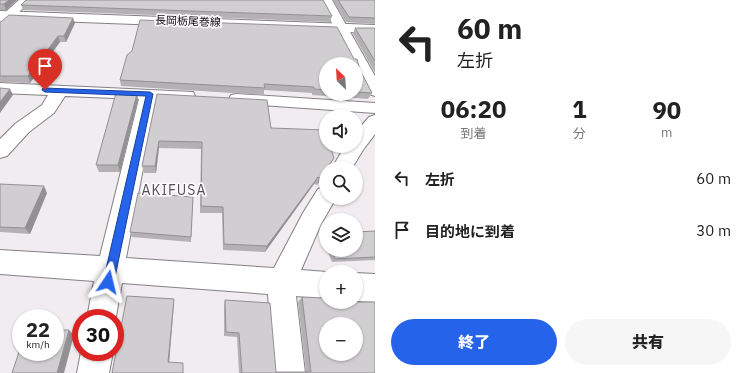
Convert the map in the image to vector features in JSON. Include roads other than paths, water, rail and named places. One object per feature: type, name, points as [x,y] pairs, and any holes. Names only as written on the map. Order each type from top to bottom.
[{"type":"street","points":[[3,18],[26,0]]},
{"type":"street","points":[[326,0],[375,91]]},
{"type":"street","name":"長岡栃尾巻線","points":[[3,18],[375,29]]},
{"type":"street","points":[[0,88],[150,94],[375,108]]},
{"type":"street","points":[[0,151],[22,128],[48,109],[60,90]]},
{"type":"street","points":[[104,309],[110,270],[150,94]]},
{"type":"street","points":[[363,137],[375,121]]},
{"type":"street","points":[[289,373],[281,282],[311,220],[320,205]]},
{"type":"street","points":[[0,262],[319,285]]},
{"type":"street","points":[[363,287],[375,288]]},
{"type":"street","points":[[93,373],[95,361]]},
{"type":"district","name":"AKIFUSA","points":[[174,190]]}]
